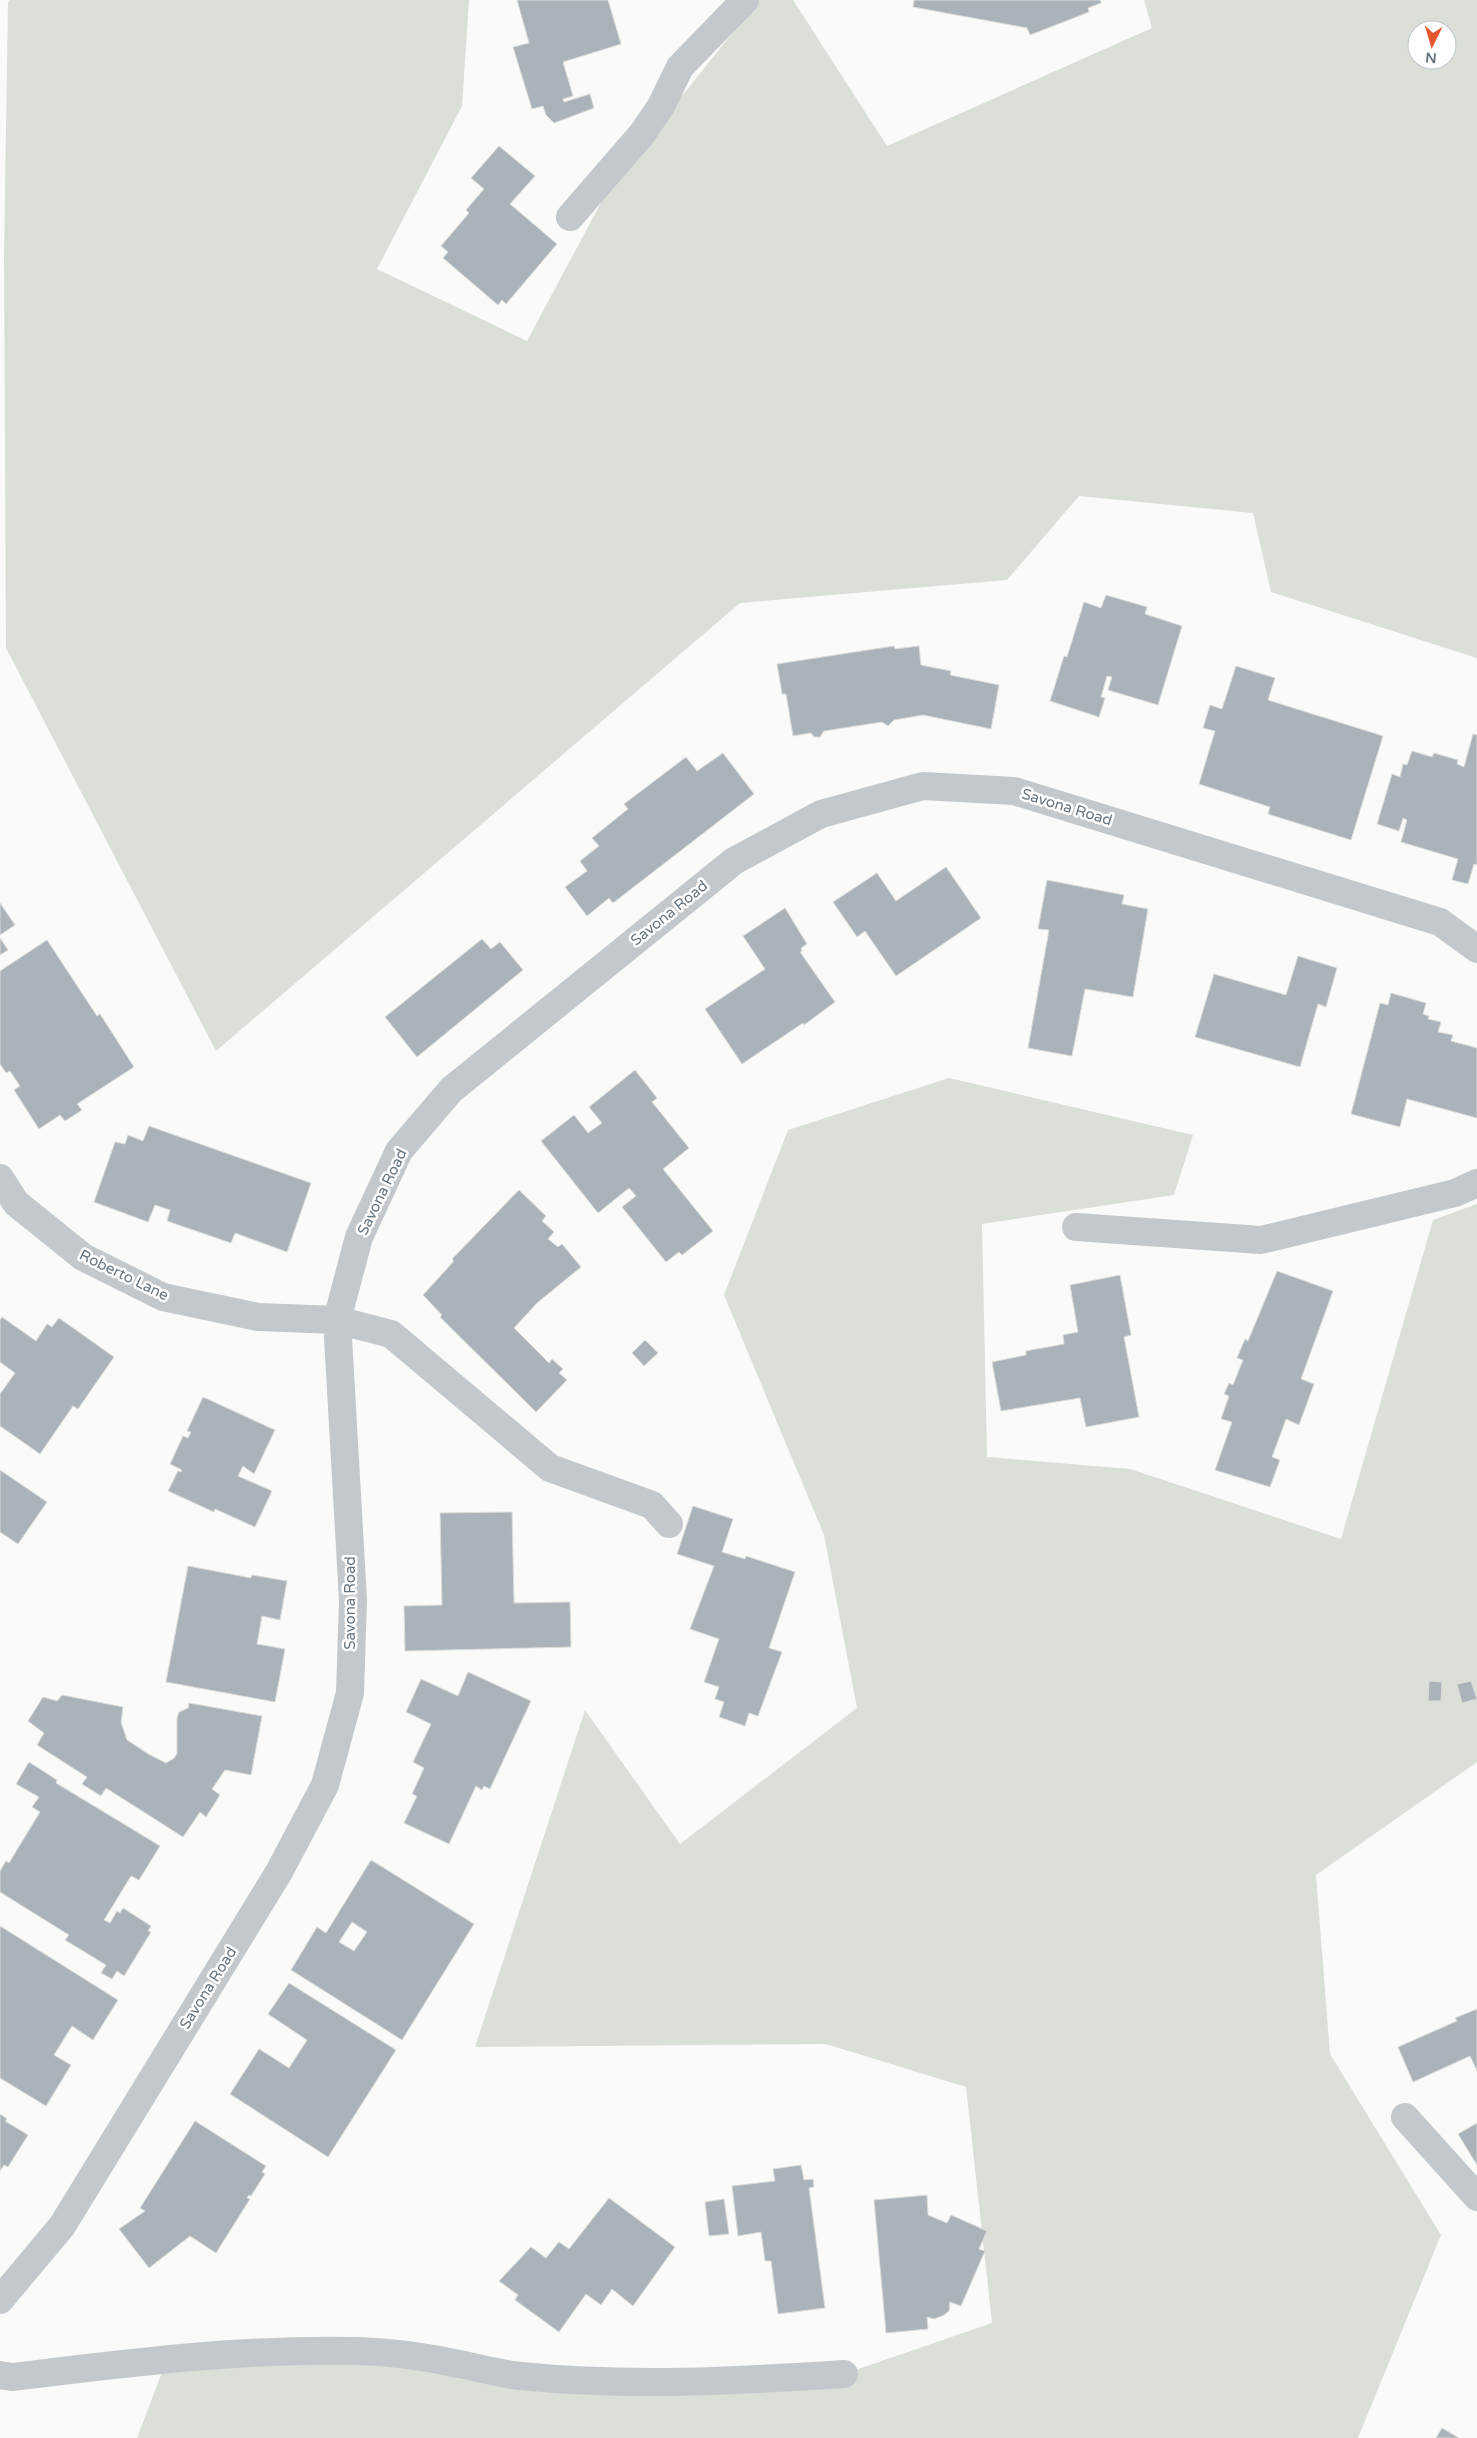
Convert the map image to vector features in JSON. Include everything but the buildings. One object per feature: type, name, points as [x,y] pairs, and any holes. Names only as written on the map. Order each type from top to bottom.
[{"type":"street","points":[[570,217],[642,134],[661,106],[680,67],[745,0]]},
{"type":"street","name":"Savona Road","points":[[0,2300],[62,2226],[280,1872],[325,1785],[350,1693],[353,1600],[337,1320],[359,1237],[398,1151],[451,1090],[734,861],[821,814],[922,786],[1014,791],[1440,922],[1477,949]]},
{"type":"street","name":"Roberto Lane","points":[[0,1178],[8,1211],[83,1257],[163,1297],[258,1317],[337,1320],[391,1334],[550,1468],[652,1504],[669,1524]]},
{"type":"street","points":[[1076,1227],[1261,1240],[1455,1193],[1477,1183]]},
{"type":"street","points":[[1405,2117],[1477,2197]]},
{"type":"street","points":[[0,2375],[12,2377],[167,2359],[267,2352],[362,2351],[440,2360],[518,2376],[594,2382],[700,2383],[844,2374]]},
{"type":"shaded area","points":[[10,0],[469,0],[462,106],[377,269],[527,341],[611,184],[759,0],[793,0],[887,146],[1152,28],[1144,0],[1477,0],[1477,658],[1271,592],[1253,513],[1079,496],[1007,580],[740,603],[216,1051],[6,648],[4,255],[8,3]]},
{"type":"shaded area","points":[[949,1078],[1193,1135],[1174,1195],[982,1224],[987,1457],[1130,1469],[1341,1539],[1433,1220],[1477,1204],[1477,1762],[1316,1875],[1330,2054],[1441,2235],[1358,2438],[137,2438],[167,2359],[267,2352],[518,2376],[844,2374],[992,2323],[966,2087],[826,2044],[475,2047],[585,1710],[680,1844],[857,1708],[824,1535],[724,1295],[788,1130]]}]
